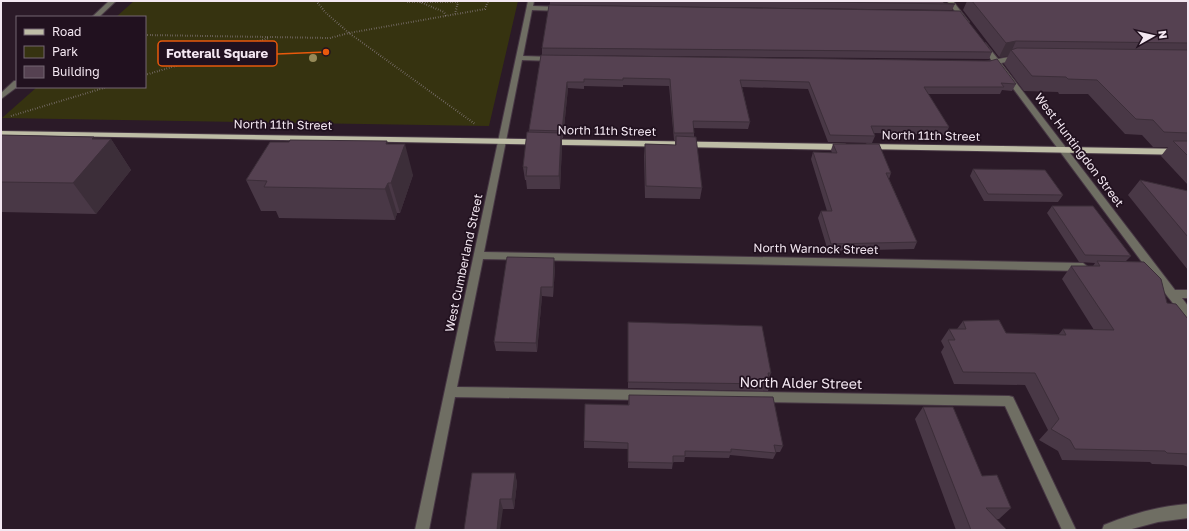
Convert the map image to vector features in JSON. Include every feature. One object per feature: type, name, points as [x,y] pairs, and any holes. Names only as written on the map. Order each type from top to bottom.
[{"type":"main road","name":"North 11th Street","points":[[1,133],[1188,152]]},
{"type":"street","points":[[96,16],[113,1]]},
{"type":"street","points":[[955,4],[956,14],[969,26]]},
{"type":"street","points":[[531,5],[570,9]]},
{"type":"street","name":"West Cumberland Street","points":[[422,530],[531,5]]},
{"type":"street","name":"West Huntingdon Street","points":[[978,38],[1188,314]]},
{"type":"street","points":[[519,58],[559,59]]},
{"type":"street","points":[[979,64],[1009,59],[1024,59]]},
{"type":"street","points":[[1,97],[16,84]]},
{"type":"street","name":"North Warnock Street","points":[[479,255],[1090,267]]},
{"type":"street","points":[[1137,268],[1153,269]]},
{"type":"street","points":[[1172,294],[1188,294]]},
{"type":"street","name":"North Alder Street","points":[[451,392],[1009,401],[1070,530]]},
{"type":"street","points":[[1109,530],[1129,522],[1174,511],[1188,511]]},
{"type":"path","points":[[316,1],[320,8],[349,33],[478,126]]},
{"type":"path","points":[[146,35],[330,38],[349,33],[485,9],[488,1]]},
{"type":"path","points":[[407,2],[459,2],[455,14]]},
{"type":"path","points":[[420,2],[444,12],[446,16]]},
{"type":"path","points":[[146,76],[271,38]]},
{"type":"path","points":[[9,116],[104,88]]},
{"type":"green space","points":[[134,1],[518,1],[489,126],[2,118],[36,88],[146,88],[146,16],[117,16]]},
{"type":"building","points":[[757,1],[942,1],[944,3],[955,4]]},
{"type":"building","points":[[972,1],[1188,1],[1188,43],[1016,41],[1006,43]]},
{"type":"building","points":[[549,5],[960,11],[992,52],[542,48]]},
{"type":"building","points":[[1017,48],[1188,50],[1188,133],[1164,132],[1153,120],[1136,119],[1097,80],[1032,76],[1011,50]]},
{"type":"building","points":[[541,55],[990,61],[997,59],[1016,84],[1001,83],[1004,87],[924,87],[949,127],[871,126],[875,136],[830,135],[809,82],[740,80],[750,122],[693,121],[694,133],[674,133],[670,79],[584,79],[584,82],[567,82],[562,131],[529,130]]},
{"type":"building","points":[[527,132],[561,133],[559,176],[526,176],[527,167],[523,167]]},
{"type":"building","points":[[1,135],[94,137],[92,139],[111,139],[73,183],[1,182]]},
{"type":"building","points":[[676,136],[696,137],[702,188],[646,186],[645,144],[676,145]]},
{"type":"building","points":[[290,140],[387,141],[386,144],[405,144],[391,183],[388,183],[385,189],[264,187],[267,181],[246,180],[270,142],[289,142]]},
{"type":"building","points":[[1173,141],[1188,141],[1188,156]]},
{"type":"building","points":[[833,144],[879,144],[891,173],[886,173],[917,242],[831,244],[821,211],[832,211],[813,152],[837,153]]},
{"type":"building","points":[[973,169],[1045,170],[1063,195],[988,194]]},
{"type":"building","points":[[1140,180],[1188,191],[1188,237]]},
{"type":"building","points":[[1052,206],[1093,206],[1131,256],[1085,255]]},
{"type":"building","points":[[507,257],[554,258],[553,287],[541,287],[536,343],[494,342]]},
{"type":"building","points":[[1097,261],[1144,262],[1161,279],[1167,303],[1176,304],[1188,319],[1188,454],[1167,453],[1165,451],[1075,449],[1070,440],[1051,429],[1059,419],[1035,373],[963,372],[948,340],[955,340],[949,329],[966,329],[963,321],[999,320],[1006,333],[1066,335],[1063,329],[1114,330],[1071,266],[1100,266]]},
{"type":"building","points":[[628,322],[762,326],[771,373],[768,373],[770,384],[628,382]]},
{"type":"building","points":[[629,395],[773,397],[783,446],[774,445],[776,453],[731,449],[731,452],[685,451],[685,456],[673,456],[673,463],[628,462],[628,443],[584,441],[585,404],[629,405]]},
{"type":"building","points":[[923,407],[953,407],[982,476],[997,475],[1011,508],[986,508],[1006,529],[1005,530],[971,530]]},
{"type":"building","points":[[472,473],[515,473],[512,499],[500,499],[497,530],[464,530]]},
{"type":"place","name":"Fotterall Square","points":[[326,52]]}]
